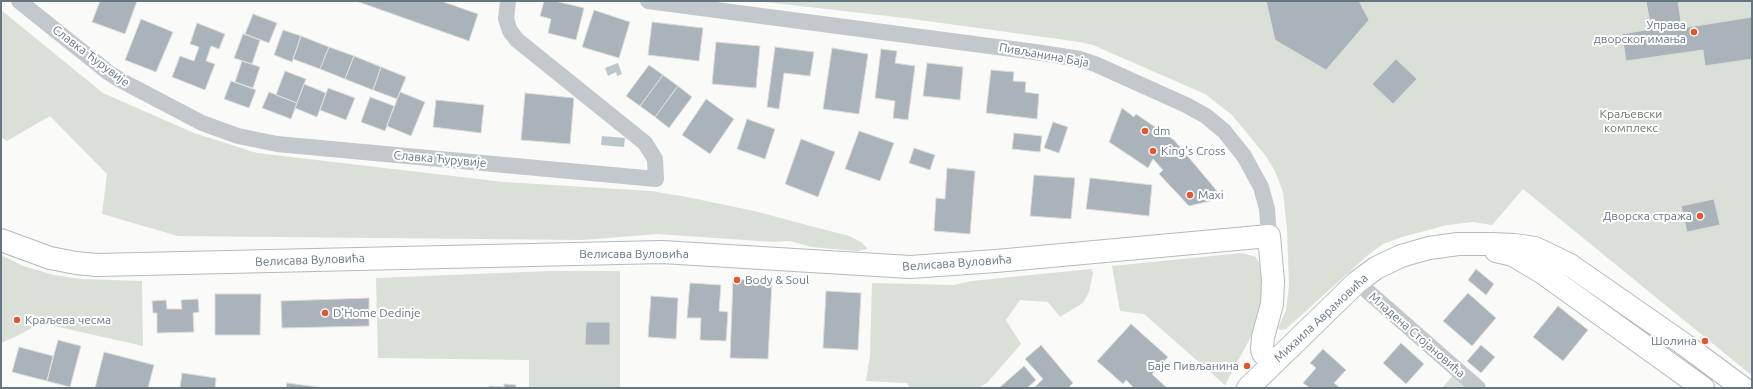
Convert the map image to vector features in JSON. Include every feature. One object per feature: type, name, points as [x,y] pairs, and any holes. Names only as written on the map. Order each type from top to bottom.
[{"type":"street","name":"Славка Ћурувије","points":[[19,1],[109,73],[202,123],[238,136],[277,144],[656,179],[655,159],[645,143],[526,48],[513,35],[506,19],[508,1]]},
{"type":"street","name":"Пивљанина Баја","points":[[648,1],[1080,59],[1132,79],[1206,116],[1224,132],[1244,156],[1261,187],[1267,208],[1273,281],[1272,304],[1263,337],[1262,349],[1263,353],[1272,364]]},
{"type":"street","name":"Велисава Вуловића","points":[[1,240],[50,258],[97,265],[662,252],[910,267],[996,261],[1269,236]]},
{"type":"street","name":"Михаила Аврамовића","points":[[1248,388],[1357,282],[1376,268],[1401,256],[1444,245],[1470,245]]},
{"type":"street","points":[[1470,245],[1513,255],[1543,272],[1702,388]]},
{"type":"street","points":[[1470,245],[1515,245],[1535,248],[1570,265],[1685,345],[1743,388]]},
{"type":"street","name":"Младена Стојановића","points":[[1357,282],[1478,388]]},
{"type":"street","points":[[1748,388],[1752,381]]},
{"type":"green space","name":"Краљевски комплекс","points":[[756,1],[1752,1],[1752,370],[1750,374],[1523,189],[1492,225],[1473,222],[1447,225],[1402,237],[1383,244],[1368,255],[1286,329],[1280,330],[1278,328],[1286,310],[1289,286],[1287,229],[1283,192],[1275,171],[1265,155],[1232,115],[1205,94],[1093,45],[1080,42],[905,18]]},
{"type":"green space","points":[[1,10],[103,93],[194,133],[257,153],[504,182],[651,191],[754,211],[849,236],[861,242],[868,249],[857,251],[812,247],[790,241],[774,242],[657,234],[583,240],[178,236],[102,214],[107,174],[50,116],[7,141],[1,137]]},
{"type":"green space","points":[[1242,253],[1256,257],[1263,271],[1263,290],[1260,314],[1254,331],[1225,385],[1144,314],[1120,311],[1112,266]]},
{"type":"green space","points":[[1,255],[23,266],[54,275],[81,279],[142,281],[143,346],[41,323],[1,343]]},
{"type":"green space","points":[[1091,269],[1093,273],[1089,292],[1083,303],[1060,317],[1048,302],[1020,300],[1006,320],[1021,344],[987,383],[978,388],[910,388],[907,383],[866,381],[870,355],[872,283],[954,285],[972,281]]},
{"type":"green space","points":[[549,271],[620,271],[620,388],[529,388],[529,360],[378,358],[376,278]]},
{"type":"green space","points":[[1455,373],[1472,388],[1442,388]]},
{"type":"shaded area","points":[[618,63],[622,74],[617,76],[616,72],[608,76],[605,68]]},
{"type":"shaded area","points":[[602,136],[625,138],[624,147],[601,145]]},
{"type":"building","points":[[100,1],[137,1],[125,34],[92,22]]},
{"type":"building","points":[[356,1],[441,1],[478,14],[469,41]]},
{"type":"building","points":[[544,1],[555,1],[584,8],[576,40],[548,33],[551,19],[540,16]]},
{"type":"building","points":[[1266,1],[1359,1],[1369,20],[1326,70],[1275,40]]},
{"type":"building","name":"Управа дворског имања","points":[[1646,1],[1678,1],[1682,28],[1752,17],[1752,59],[1705,66],[1703,50],[1626,61],[1622,34],[1651,29]]},
{"type":"building","points":[[594,10],[630,22],[619,58],[582,47]]},
{"type":"building","points":[[253,14],[277,23],[269,43],[245,34]]},
{"type":"building","points":[[141,19],[173,32],[156,72],[125,60]]},
{"type":"building","points":[[652,22],[703,28],[699,61],[648,55]]},
{"type":"building","points":[[197,23],[225,34],[219,49],[211,46],[206,61],[215,64],[205,90],[172,77],[180,56],[194,61],[199,47],[190,44]]},
{"type":"building","points":[[283,30],[301,36],[292,62],[274,55]]},
{"type":"building","points":[[243,34],[260,40],[252,64],[234,58]]},
{"type":"building","points":[[301,36],[329,47],[320,69],[293,59]]},
{"type":"building","points":[[716,42],[760,46],[756,88],[712,84]]},
{"type":"building","points":[[329,47],[354,56],[345,79],[320,69]]},
{"type":"building","points":[[775,47],[814,52],[810,76],[784,73],[779,109],[767,107]]},
{"type":"building","points":[[832,48],[868,54],[859,114],[823,109]]},
{"type":"building","points":[[881,49],[897,51],[895,63],[915,66],[908,120],[893,118],[895,101],[875,98]]},
{"type":"building","points":[[354,56],[381,67],[373,90],[345,79]]},
{"type":"building","points":[[1396,59],[1417,79],[1393,104],[1372,84]]},
{"type":"building","points":[[242,61],[260,67],[253,88],[235,82]]},
{"type":"building","points":[[927,63],[963,67],[960,100],[923,96]]},
{"type":"building","points":[[649,65],[663,75],[640,106],[626,96]]},
{"type":"building","points":[[381,67],[406,77],[397,99],[373,90]]},
{"type":"building","points":[[991,70],[1014,72],[1013,81],[1026,82],[1025,92],[1039,94],[1037,119],[986,113]]},
{"type":"building","points":[[285,71],[306,79],[297,103],[276,95]]},
{"type":"building","points":[[663,75],[678,86],[655,117],[640,106]]},
{"type":"building","points":[[231,81],[256,90],[249,108],[224,99]]},
{"type":"building","points":[[304,84],[326,93],[317,117],[295,108]]},
{"type":"building","points":[[678,86],[692,97],[669,128],[655,117]]},
{"type":"building","points":[[328,88],[355,98],[346,120],[320,110]]},
{"type":"building","points":[[269,92],[297,103],[291,119],[262,108]]},
{"type":"building","points":[[400,92],[425,102],[411,136],[387,126]]},
{"type":"building","points":[[525,93],[574,98],[570,144],[521,140]]},
{"type":"building","points":[[370,97],[394,106],[385,131],[361,122]]},
{"type":"building","points":[[706,99],[734,119],[710,154],[682,135]]},
{"type":"building","points":[[436,100],[484,105],[481,133],[433,127]]},
{"type":"building","name":"King's Cross","points":[[1122,108],[1134,117],[1136,114],[1174,140],[1223,198],[1189,206],[1159,174],[1163,170],[1153,159],[1148,168],[1109,142]]},
{"type":"building","points":[[747,119],[775,129],[765,159],[737,149]]},
{"type":"building","points":[[1053,122],[1068,127],[1059,153],[1044,148]]},
{"type":"building","points":[[859,131],[894,143],[880,181],[845,169]]},
{"type":"building","points":[[1014,133],[1042,136],[1040,152],[1012,149]]},
{"type":"building","points":[[801,139],[835,152],[818,197],[785,184]]},
{"type":"building","points":[[914,148],[935,155],[930,170],[909,163]]},
{"type":"building","points":[[947,168],[975,171],[970,234],[934,231],[936,198],[945,199]]},
{"type":"building","points":[[1034,175],[1075,178],[1071,219],[1030,216]]},
{"type":"building","points":[[1090,178],[1152,185],[1149,216],[1086,209]]},
{"type":"building","name":"Дворска стража","points":[[1714,199],[1720,225],[1687,232],[1681,206]]},
{"type":"building","points":[[1476,269],[1494,284],[1486,295],[1468,280]]},
{"type":"building","points":[[733,279],[772,281],[768,359],[730,358]]},
{"type":"building","points":[[690,283],[721,285],[719,311],[728,312],[726,341],[700,340],[701,318],[687,318]]},
{"type":"building","points":[[826,291],[861,293],[858,350],[823,348]]},
{"type":"building","points":[[1468,293],[1496,318],[1472,346],[1443,321]]},
{"type":"building","points":[[215,294],[261,294],[260,335],[215,335]]},
{"type":"building","points":[[651,296],[678,298],[676,339],[648,337]]},
{"type":"building","name":"D'Home Dedinje","points":[[369,298],[369,326],[282,328],[281,301]]},
{"type":"building","points":[[198,299],[199,312],[193,313],[194,332],[157,333],[157,313],[153,313],[152,301],[166,300],[167,309],[182,309],[181,300]]},
{"type":"building","points":[[1558,306],[1588,330],[1563,361],[1533,337]]},
{"type":"building","points":[[586,322],[610,322],[610,345],[585,345]]},
{"type":"building","points":[[1131,324],[1168,357],[1152,374],[1167,388],[1134,388],[1126,380],[1123,384],[1097,361]]},
{"type":"building","points":[[58,340],[81,346],[70,387],[47,381]]},
{"type":"building","points":[[1401,343],[1424,364],[1406,384],[1383,363]]},
{"type":"building","points":[[1041,345],[1073,383],[1068,388],[1035,387],[1043,379],[1025,359]]},
{"type":"building","points":[[1481,345],[1495,357],[1481,373],[1467,361]]},
{"type":"building","points":[[19,347],[53,356],[47,381],[12,372]]},
{"type":"building","points":[[1323,349],[1346,370],[1334,383],[1340,388],[1310,388],[1303,383],[1316,368],[1310,363]]},
{"type":"building","points":[[104,352],[154,365],[148,388],[95,388]]},
{"type":"building","points":[[1024,366],[1036,380],[1027,388],[999,388]]},
{"type":"building","points":[[182,373],[216,378],[215,388],[180,388]]},
{"type":"building","points":[[287,383],[325,388],[286,388]]},
{"type":"building","points":[[504,384],[516,385],[516,388],[489,388],[489,386],[504,387]]},
{"type":"place","name":"Управа дворског имања","points":[[1694,32]]},
{"type":"place","name":"dm","points":[[1145,131]]},
{"type":"place","name":"King's Cross","points":[[1153,151]]},
{"type":"place","name":"Maxi","points":[[1190,195]]},
{"type":"place","name":"Дворска стража","points":[[1700,216]]},
{"type":"place","name":"Body & Soul","points":[[737,280]]},
{"type":"place","name":"D'Home Dedinje","points":[[325,313]]},
{"type":"place","name":"Краљева чесма","points":[[17,320]]},
{"type":"place","name":"Шолина","points":[[1705,341]]},
{"type":"place","name":"Баје Пивљанина","points":[[1247,366]]}]
